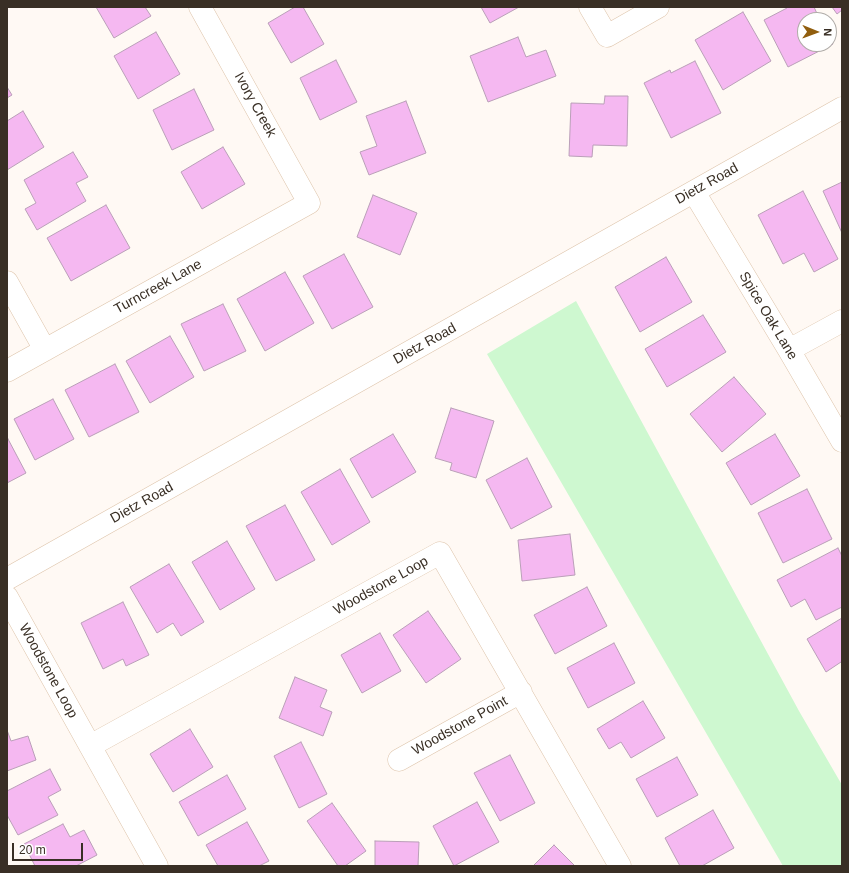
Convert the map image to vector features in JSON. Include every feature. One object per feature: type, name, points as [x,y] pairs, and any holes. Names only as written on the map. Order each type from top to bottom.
[{"type":"street","name":"Ivory Creek","points":[[200,7],[309,203]]},
{"type":"street","points":[[590,7],[607,36],[658,7]]},
{"type":"street","name":"Dietz Road","points":[[7,579],[842,108]]},
{"type":"street","name":"Spice Oak Lane","points":[[694,192],[842,441]]},
{"type":"street","name":"Turncreek Lane","points":[[7,371],[309,203]]},
{"type":"street","points":[[7,282],[45,350]]},
{"type":"street","points":[[789,350],[842,321]]},
{"type":"street","name":"Woodstone Loop","points":[[90,746],[440,553],[620,866]]},
{"type":"street","name":"Woodstone Loop","points":[[7,597],[157,866]]},
{"type":"street","name":"Woodstone Point","points":[[399,760],[521,692]]},
{"type":"green space","points":[[576,301],[799,711],[842,785],[842,866],[783,866],[487,354]]},
{"type":"building","points":[[96,7],[145,7],[151,16],[114,38]]},
{"type":"building","points":[[295,7],[303,7],[324,44],[291,63],[268,23]]},
{"type":"building","points":[[481,7],[519,7],[490,23]]},
{"type":"building","points":[[786,7],[814,7],[816,12],[797,12],[797,52],[817,52],[788,67],[764,20],[787,8]]},
{"type":"building","points":[[832,7],[842,7],[842,10],[837,14]]},
{"type":"building","points":[[743,12],[771,61],[723,90],[695,40]]},
{"type":"building","points":[[156,32],[180,74],[138,99],[114,56]]},
{"type":"building","points":[[518,37],[526,57],[546,50],[556,76],[488,102],[470,56]]},
{"type":"building","points":[[336,60],[357,102],[320,120],[300,78]]},
{"type":"building","points":[[695,61],[721,113],[671,138],[644,83],[670,70],[671,73]]},
{"type":"building","points":[[7,87],[12,95],[7,98]]},
{"type":"building","points":[[194,89],[214,130],[172,150],[153,110]]},
{"type":"building","points":[[605,96],[628,96],[627,146],[593,145],[592,157],[569,156],[571,103],[604,104]]},
{"type":"building","points":[[406,101],[426,153],[369,175],[360,152],[377,146],[366,116]]},
{"type":"building","points":[[23,111],[44,147],[7,170],[7,121]]},
{"type":"building","points":[[223,147],[245,184],[202,209],[181,172]]},
{"type":"building","points":[[73,152],[88,177],[76,183],[86,201],[37,230],[25,209],[36,203],[24,180]]},
{"type":"building","points":[[842,182],[842,233],[823,191]]},
{"type":"building","points":[[803,191],[838,259],[814,272],[804,253],[783,264],[758,215]]},
{"type":"building","points":[[373,195],[417,213],[400,255],[357,237]]},
{"type":"building","points":[[106,205],[130,248],[71,281],[47,238]]},
{"type":"building","points":[[344,254],[373,307],[332,329],[303,276]]},
{"type":"building","points":[[666,257],[692,302],[640,332],[615,287]]},
{"type":"building","points":[[285,272],[314,323],[265,351],[237,299]]},
{"type":"building","points":[[223,304],[246,351],[204,371],[181,324]]},
{"type":"building","points":[[703,315],[726,352],[667,387],[645,349]]},
{"type":"building","points":[[170,336],[194,377],[150,403],[126,361]]},
{"type":"building","points":[[115,364],[139,412],[89,437],[65,390]]},
{"type":"building","points":[[734,377],[766,414],[722,452],[690,414]]},
{"type":"building","points":[[53,399],[74,439],[35,460],[14,419]]},
{"type":"building","points":[[451,408],[494,421],[476,478],[450,470],[452,463],[435,458]]},
{"type":"building","points":[[393,434],[416,472],[372,498],[350,459]]},
{"type":"building","points":[[775,434],[800,476],[751,505],[726,463]]},
{"type":"building","points":[[8,439],[26,473],[7,483],[7,440]]},
{"type":"building","points":[[527,458],[552,507],[511,529],[486,480]]},
{"type":"building","points":[[340,469],[370,522],[332,545],[301,492]]},
{"type":"building","points":[[807,489],[832,539],[783,563],[758,513]]},
{"type":"building","points":[[285,505],[315,560],[276,581],[246,526]]},
{"type":"building","points":[[570,534],[575,575],[522,581],[518,540]]},
{"type":"building","points":[[227,541],[255,589],[220,610],[192,562]]},
{"type":"building","points":[[838,548],[842,556],[842,607],[816,620],[805,599],[791,607],[777,580]]},
{"type":"building","points":[[169,564],[204,622],[181,636],[173,623],[157,633],[130,587]]},
{"type":"building","points":[[587,587],[607,626],[555,654],[534,615]]},
{"type":"building","points":[[123,602],[149,655],[126,666],[123,659],[103,669],[81,623]]},
{"type":"building","points":[[428,611],[461,659],[426,683],[393,635]]},
{"type":"building","points":[[842,618],[842,663],[841,662],[826,672],[807,639]]},
{"type":"building","points":[[380,633],[401,671],[362,693],[341,655]]},
{"type":"building","points":[[614,643],[635,683],[588,708],[567,668]]},
{"type":"building","points":[[295,677],[327,690],[320,707],[332,712],[323,736],[279,718]]},
{"type":"building","points":[[643,701],[665,738],[631,758],[621,742],[609,749],[597,729]]},
{"type":"building","points":[[190,729],[213,767],[173,792],[150,754]]},
{"type":"building","points":[[7,730],[11,741],[28,736],[36,760],[7,771]]},
{"type":"building","points":[[301,742],[327,794],[299,808],[274,756]]},
{"type":"building","points":[[510,755],[535,803],[500,821],[474,773]]},
{"type":"building","points":[[677,757],[698,795],[657,817],[636,779]]},
{"type":"building","points":[[50,769],[61,790],[48,797],[58,815],[18,835],[7,815],[7,791]]},
{"type":"building","points":[[227,775],[246,809],[198,836],[179,802]]},
{"type":"building","points":[[477,802],[499,842],[454,866],[433,826]]},
{"type":"building","points":[[332,803],[366,851],[345,866],[338,866],[307,821]]},
{"type":"building","points":[[713,810],[734,848],[702,866],[680,866],[665,838]]},
{"type":"building","points":[[247,822],[269,861],[259,866],[218,866],[206,845]]},
{"type":"building","points":[[63,824],[70,837],[84,830],[97,855],[76,866],[35,866],[24,844]]},
{"type":"building","points":[[375,841],[419,842],[418,866],[375,866]]},
{"type":"building","points":[[554,845],[575,866],[533,866]]}]
